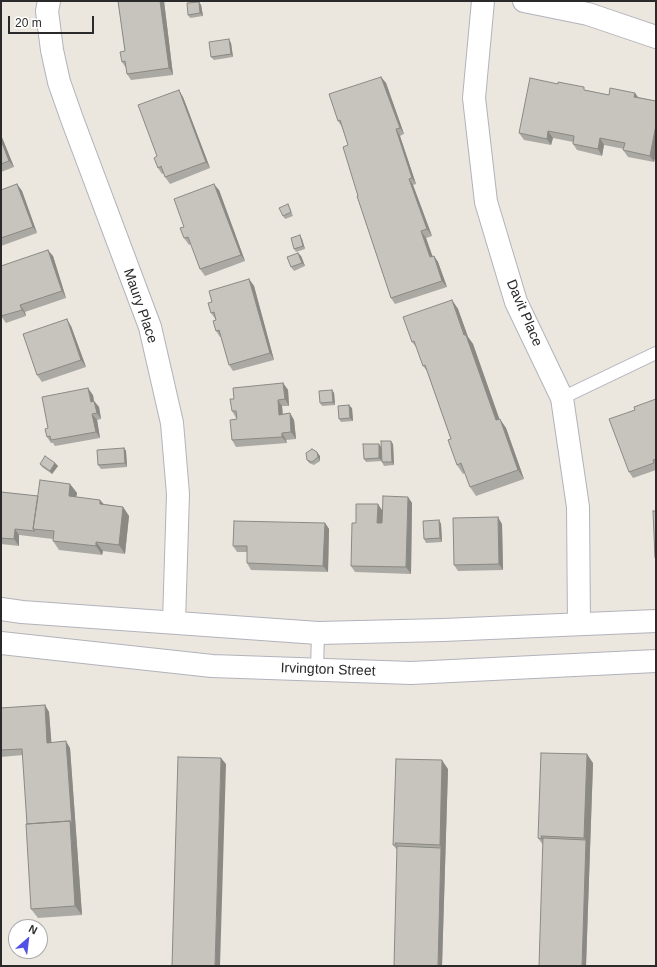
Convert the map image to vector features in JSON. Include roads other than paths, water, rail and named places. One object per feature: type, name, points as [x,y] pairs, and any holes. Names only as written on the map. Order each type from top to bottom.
[{"type":"street","name":"Maury Place","points":[[48,1],[47,11],[52,50],[60,82],[72,119],[150,327],[172,423],[178,494],[174,622]]},
{"type":"street","name":"Davit Place","points":[[483,1],[474,98],[486,202],[516,302],[562,398],[578,507],[579,624]]},
{"type":"street","points":[[524,1],[588,14],[656,37]]},
{"type":"street","points":[[1,609],[22,612],[318,633],[443,630],[656,621]]},
{"type":"street","name":"Irvington Street","points":[[1,643],[212,666],[411,673],[656,661]]},
{"type":"lane","points":[[562,398],[656,353]]},
{"type":"lane","points":[[317,670],[318,633]]}]
